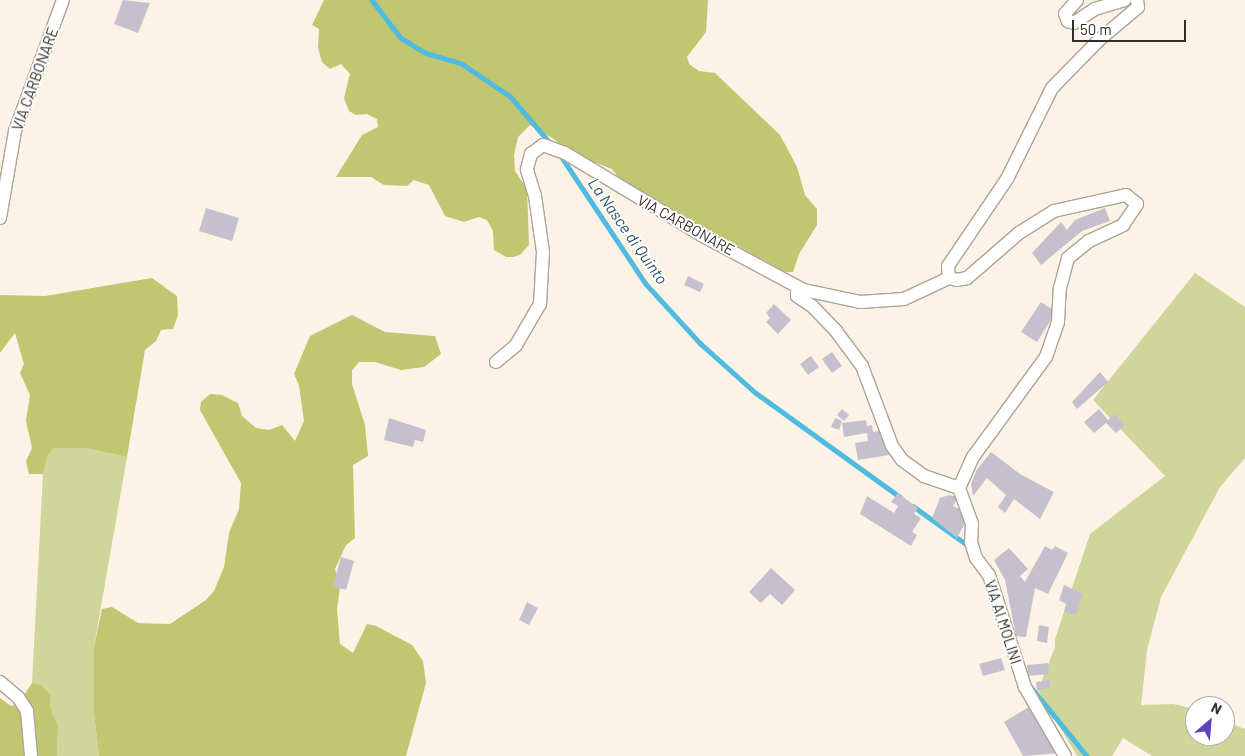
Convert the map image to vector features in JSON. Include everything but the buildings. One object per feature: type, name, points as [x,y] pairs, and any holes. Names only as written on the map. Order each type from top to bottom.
[{"type":"street","name":"VIA CARBONARE","points":[[0,218],[16,131],[63,0]]},
{"type":"street","points":[[1077,0],[1065,14],[1068,21],[1074,23],[1095,9],[1125,0]]},
{"type":"street","points":[[949,278],[948,266],[1007,178],[1052,88],[1099,40],[1138,7],[1137,0]]},
{"type":"street","name":"VIA CARBONARE","points":[[496,362],[516,345],[540,304],[543,252],[535,196],[527,169],[531,154],[543,145],[565,153],[705,237],[804,290],[860,302],[904,299],[949,278],[957,280],[968,278],[1019,233],[1054,212],[1126,195],[1137,204],[1123,225],[1089,241],[1068,258],[1060,288],[1058,322],[1046,357],[973,457],[959,488]]},
{"type":"street","points":[[804,290],[797,292],[797,296],[812,306],[836,331],[862,366],[892,446],[902,460],[924,476],[959,488]]},
{"type":"street","name":"VIA AI MOLINI","points":[[959,488],[972,524],[971,542],[976,558],[989,575],[1025,687],[1065,756]]},
{"type":"street","points":[[0,682],[18,697],[27,711],[31,756]]},
{"type":"green space","points":[[324,0],[708,0],[706,32],[687,57],[689,64],[699,71],[715,73],[780,135],[797,167],[805,195],[817,209],[817,225],[799,254],[793,272],[785,272],[705,228],[696,228],[627,188],[612,169],[568,152],[554,139],[530,125],[518,137],[514,155],[515,171],[527,189],[529,245],[520,255],[513,257],[506,257],[494,250],[493,231],[487,220],[479,217],[464,222],[445,216],[429,185],[414,180],[407,186],[384,185],[371,177],[336,177],[362,135],[378,127],[377,119],[367,114],[356,115],[349,111],[344,98],[350,74],[341,64],[330,69],[322,62],[318,48],[319,29],[312,25]]},
{"type":"green space","points":[[1195,273],[1245,307],[1245,458],[1220,487],[1161,597],[1147,650],[1141,705],[1173,704],[1185,707],[1185,746],[1235,746],[1235,725],[1245,729],[1245,756],[1152,756],[1123,738],[1112,756],[1077,756],[1038,690],[1055,647],[1055,639],[1090,534],[1165,476],[1093,400]]},
{"type":"green space","points":[[152,278],[177,296],[178,315],[173,329],[161,330],[156,341],[145,350],[127,457],[86,448],[54,448],[48,455],[43,474],[29,474],[26,461],[32,448],[26,421],[30,395],[20,373],[24,364],[15,333],[0,353],[0,295],[45,296]]},
{"type":"green space","points":[[352,315],[385,332],[435,336],[441,354],[424,367],[401,370],[375,362],[359,362],[352,370],[352,384],[365,425],[368,456],[353,465],[355,538],[346,545],[335,569],[340,587],[337,610],[340,644],[353,653],[367,624],[376,626],[412,645],[423,661],[426,683],[406,756],[99,756],[94,714],[94,647],[102,609],[112,607],[138,623],[170,624],[206,600],[214,591],[224,567],[229,533],[239,509],[241,483],[200,410],[201,402],[210,394],[222,395],[238,403],[242,416],[256,428],[269,430],[282,425],[295,441],[304,421],[299,385],[294,374],[310,336]]},
{"type":"green space","points":[[54,448],[86,448],[127,457],[94,647],[94,714],[99,756],[57,756],[58,726],[50,707],[50,694],[41,685],[32,683],[43,474],[48,455]]},
{"type":"green space","points":[[32,683],[41,685],[50,694],[50,707],[58,726],[57,756],[0,756],[0,698],[11,706],[19,703]]},
{"type":"waterway","name":"La Nasce di Quinto","points":[[372,0],[401,38],[426,53],[461,63],[510,96],[551,144]]},
{"type":"waterway","name":"La Nasce di Quinto","points":[[561,156],[646,284],[700,343],[756,393],[900,497]]},
{"type":"waterway","name":"La Nasce di Quinto","points":[[913,506],[970,547]]},
{"type":"waterway","name":"La Nasce di Quinto","points":[[1031,687],[1087,756]]}]
